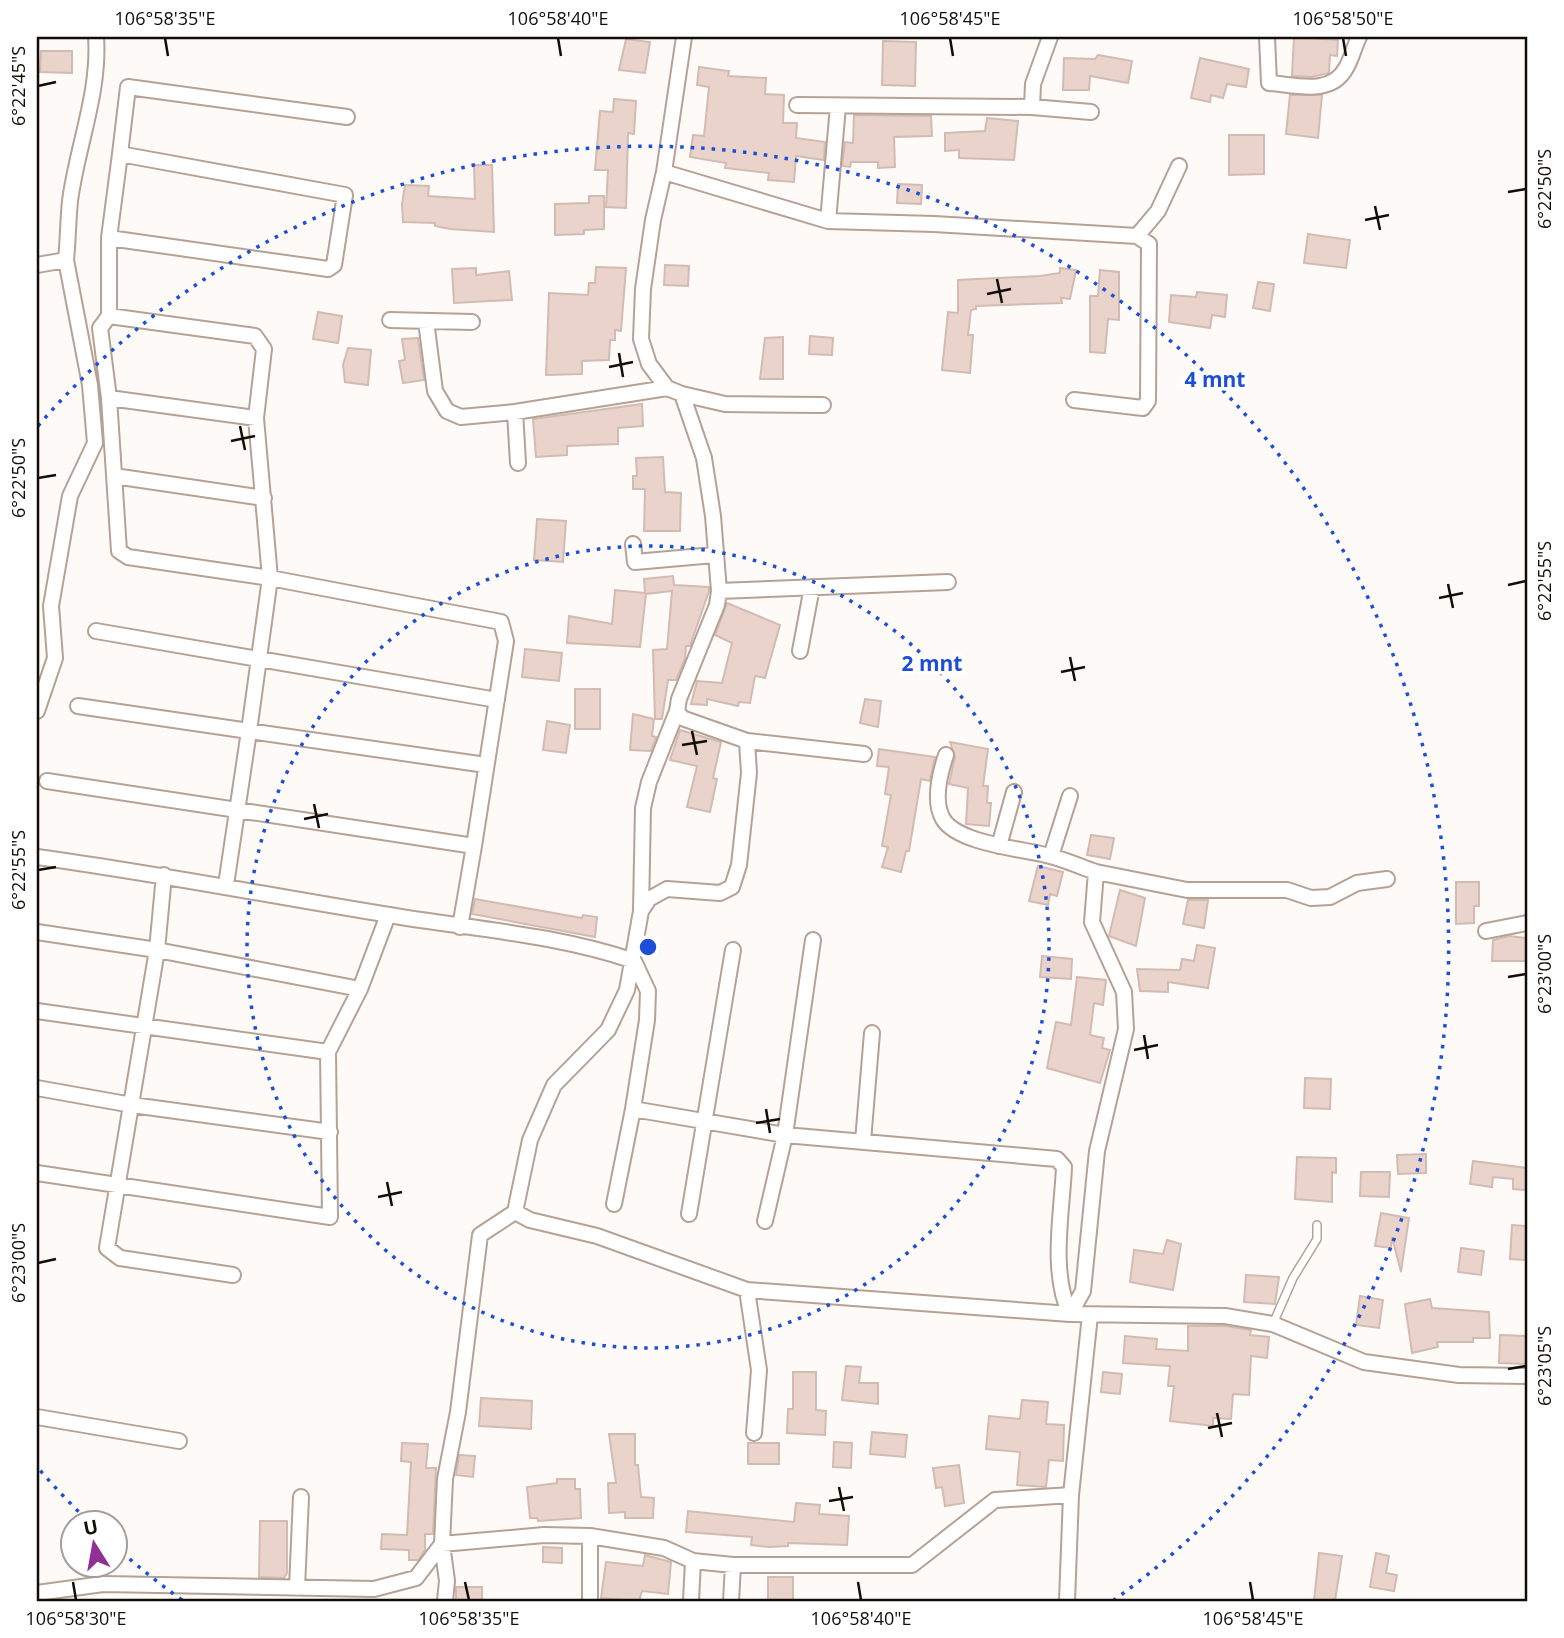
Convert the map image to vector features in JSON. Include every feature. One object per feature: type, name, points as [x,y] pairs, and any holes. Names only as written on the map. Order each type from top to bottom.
[{"type":"street","points":[[37,711],[55,658],[51,606],[70,496],[95,443],[90,385],[66,260],[70,201],[97,55],[96,37]]},
{"type":"street","points":[[667,388],[649,364],[641,339],[645,278],[684,37]]},
{"type":"street","points":[[1032,107],[1033,84],[1049,37]]},
{"type":"street","points":[[1267,37],[1269,83],[1323,87],[1335,82],[1346,69],[1359,37]]},
{"type":"street","points":[[109,316],[109,238],[128,87],[347,117]]},
{"type":"street","points":[[797,105],[1032,107],[1091,112]]},
{"type":"street","points":[[828,221],[838,106]]},
{"type":"street","points":[[109,238],[328,269],[334,265],[345,195],[120,155]]},
{"type":"street","points":[[1137,236],[1158,211],[1179,166]]},
{"type":"street","points":[[664,172],[828,221],[934,224],[1137,236],[1149,244],[1148,401],[1143,408],[1074,400]]},
{"type":"street","points":[[37,265],[66,260]]},
{"type":"street","points":[[226,885],[270,578],[256,418],[264,349],[255,336],[109,316],[102,321],[100,328],[109,398],[119,551],[128,557],[270,578],[501,622],[506,641],[460,927]]},
{"type":"street","points":[[390,320],[472,322]]},
{"type":"street","points":[[426,321],[435,391],[447,411],[461,417],[515,412],[667,388],[725,404],[823,405]]},
{"type":"street","points":[[445,1601],[447,1581],[442,1544],[445,1479],[458,1412],[480,1235],[515,1212],[530,1140],[554,1085],[608,1030],[626,990],[634,961],[641,911],[643,808],[649,782],[717,605],[719,591],[714,555],[713,516],[704,458],[682,394]]},
{"type":"street","points":[[109,398],[256,418]]},
{"type":"street","points":[[515,412],[518,463]]},
{"type":"street","points":[[114,476],[264,498]]},
{"type":"street","points":[[633,544],[635,562],[714,555]]},
{"type":"street","points":[[719,591],[948,582]]},
{"type":"street","points":[[800,651],[811,587]]},
{"type":"street","points":[[96,631],[497,700]]},
{"type":"street","points":[[78,706],[486,765]]},
{"type":"street","points":[[677,711],[682,718],[747,741],[864,754]]},
{"type":"street","points":[[641,911],[649,899],[667,889],[720,892],[732,887],[739,865],[748,774],[747,741]]},
{"type":"street","points":[[946,755],[939,779],[942,817],[951,828],[999,846],[1051,856],[1096,872],[1187,890],[1287,890],[1311,898],[1330,898],[1357,883],[1387,879]]},
{"type":"street","points":[[47,781],[474,846]]},
{"type":"street","points":[[999,846],[1014,792]]},
{"type":"street","points":[[1051,856],[1070,796]]},
{"type":"street","points":[[37,857],[164,875],[460,927],[586,945],[634,961],[648,991],[647,1020],[614,1204]]},
{"type":"street","points":[[1070,1314],[1083,1291],[1097,1151],[1126,1029],[1124,992],[1092,922],[1096,872]]},
{"type":"street","points":[[164,875],[157,950],[107,1248],[120,1258],[233,1275]]},
{"type":"street","points":[[37,1173],[330,1217],[328,1052],[359,989],[388,915]]},
{"type":"street","points":[[1486,931],[1527,923]]},
{"type":"street","points":[[37,932],[157,950],[359,989]]},
{"type":"street","points":[[765,1220],[785,1135],[813,940]]},
{"type":"street","points":[[689,1214],[733,950]]},
{"type":"street","points":[[37,1011],[328,1052]]},
{"type":"street","points":[[863,1141],[873,1033]]},
{"type":"street","points":[[37,1088],[132,1105],[330,1132]]},
{"type":"street","points":[[633,1109],[705,1124],[785,1135],[1057,1159],[1065,1167],[1060,1268],[1063,1301],[1070,1314]]},
{"type":"street","points":[[515,1212],[530,1220],[597,1236],[747,1290],[1070,1314],[1225,1316],[1273,1324],[1364,1362],[1459,1375],[1527,1376]]},
{"type":"street","points":[[747,1290],[759,1370],[754,1433]]},
{"type":"street","points":[[1067,1601],[1071,1495],[1090,1315]]},
{"type":"street","points":[[37,1417],[179,1441]]},
{"type":"street","points":[[37,1592],[103,1584],[374,1589],[416,1578],[442,1544],[544,1535],[590,1536],[664,1548],[693,1561],[733,1565],[912,1565],[995,1500],[1071,1495]]},
{"type":"street","points":[[297,1588],[301,1497]]},
{"type":"street","points":[[590,1536],[590,1601]]},
{"type":"street","points":[[691,1601],[693,1561]]},
{"type":"street","points":[[731,1601],[733,1565]]},
{"type":"lane","points":[[1273,1324],[1287,1289],[1317,1239],[1317,1225]]},
{"type":"building","points":[[1294,37],[1338,40],[1337,56],[1330,55],[1329,73],[1312,77],[1292,76]]},
{"type":"building","points":[[626,39],[650,42],[645,73],[619,70]]},
{"type":"building","points":[[883,41],[916,42],[915,86],[882,85]]},
{"type":"building","points":[[41,51],[72,51],[72,73],[40,72]]},
{"type":"building","points":[[1098,55],[1132,61],[1128,83],[1090,76],[1089,90],[1063,90],[1064,58],[1095,59]]},
{"type":"building","points":[[1200,58],[1249,69],[1246,87],[1227,84],[1223,98],[1211,95],[1210,102],[1191,98]]},
{"type":"building","points":[[699,67],[729,71],[728,76],[766,78],[765,94],[784,95],[783,123],[797,123],[796,138],[825,142],[824,160],[796,156],[794,182],[768,180],[769,173],[725,168],[726,163],[690,157],[693,135],[704,136],[709,87],[697,85]]},
{"type":"building","points":[[1290,95],[1322,95],[1318,138],[1286,134]]},
{"type":"building","points":[[614,99],[636,101],[634,134],[628,133],[626,208],[606,207],[608,170],[595,170],[600,111],[613,112]]},
{"type":"building","points":[[854,115],[931,116],[932,136],[894,137],[895,167],[878,168],[878,162],[851,162],[850,167],[842,166],[845,142],[853,143]]},
{"type":"building","points":[[987,118],[1018,121],[1014,160],[959,158],[959,150],[945,151],[945,133],[985,131]]},
{"type":"building","points":[[1229,135],[1264,135],[1264,174],[1229,175]]},
{"type":"building","points":[[474,165],[492,165],[494,232],[450,229],[435,226],[435,223],[403,222],[405,185],[429,186],[428,196],[475,199]]},
{"type":"building","points":[[898,184],[922,185],[921,204],[897,203]]},
{"type":"building","points":[[589,196],[604,196],[604,229],[584,230],[584,234],[555,235],[555,204],[589,203]]},
{"type":"building","points":[[1308,234],[1350,240],[1346,268],[1304,263]]},
{"type":"building","points":[[665,265],[689,266],[688,286],[664,285]]},
{"type":"building","points":[[596,267],[626,268],[621,331],[615,330],[615,340],[610,340],[609,360],[582,361],[582,374],[546,375],[549,293],[588,295],[589,283],[595,283]]},
{"type":"building","points":[[476,268],[476,275],[509,271],[512,300],[454,303],[452,269]]},
{"type":"building","points":[[1060,268],[1076,270],[1070,299],[1061,298],[1062,303],[976,306],[976,309],[971,310],[968,335],[973,335],[970,373],[942,370],[948,312],[958,313],[958,280],[1040,276],[1060,273]]},
{"type":"building","points":[[1100,270],[1119,272],[1119,320],[1108,319],[1105,353],[1090,352],[1090,296],[1098,296]]},
{"type":"building","points":[[1258,282],[1274,284],[1270,311],[1253,308]]},
{"type":"building","points":[[1197,292],[1227,295],[1225,317],[1212,315],[1210,328],[1169,322],[1171,295],[1196,297]]},
{"type":"building","points":[[318,312],[342,316],[338,343],[313,339]]},
{"type":"building","points":[[810,336],[833,338],[832,355],[809,354]]},
{"type":"building","points":[[783,337],[783,379],[760,379],[765,338]]},
{"type":"building","points":[[418,338],[424,380],[403,383],[399,361],[405,360],[402,339]]},
{"type":"building","points":[[348,348],[371,350],[368,385],[345,382],[343,365]]},
{"type":"building","points":[[642,404],[643,426],[618,428],[618,444],[567,446],[567,455],[536,457],[533,419]]},
{"type":"building","points":[[663,457],[665,492],[681,493],[680,531],[644,531],[645,489],[633,489],[633,476],[637,476],[636,458]]},
{"type":"building","points":[[537,519],[566,521],[563,562],[534,560]]},
{"type":"building","points":[[673,576],[674,585],[709,587],[709,591],[690,646],[686,646],[685,659],[676,680],[668,680],[662,719],[655,719],[653,650],[667,649],[672,591],[646,594],[640,647],[567,643],[569,616],[612,624],[615,590],[645,593],[644,579]]},
{"type":"building","points":[[727,603],[780,625],[765,678],[755,676],[750,703],[739,702],[738,706],[707,699],[707,705],[691,704],[697,681],[722,683],[732,643],[715,635]]},
{"type":"building","points":[[525,649],[562,653],[559,681],[522,677]]},
{"type":"building","points":[[575,689],[600,689],[600,729],[575,729]]},
{"type":"building","points":[[865,699],[881,701],[878,727],[860,723]]},
{"type":"building","points":[[633,714],[654,719],[652,736],[656,737],[651,751],[630,750]]},
{"type":"building","points":[[547,721],[570,725],[566,753],[543,750]]},
{"type":"building","points":[[680,730],[721,742],[713,778],[717,779],[710,812],[687,807],[697,766],[670,760]]},
{"type":"building","points":[[950,742],[988,749],[983,786],[988,786],[987,803],[991,803],[989,826],[966,824],[968,788],[949,784],[955,757]]},
{"type":"building","points":[[879,749],[935,757],[930,781],[921,779],[909,851],[906,851],[901,872],[882,867],[888,847],[882,846],[891,795],[885,794],[889,767],[877,766]]},
{"type":"building","points":[[1091,835],[1114,838],[1110,859],[1087,855]]},
{"type":"building","points":[[1038,866],[1063,872],[1057,896],[1050,894],[1048,905],[1029,901]]},
{"type":"building","points":[[1456,882],[1479,882],[1479,906],[1474,906],[1474,923],[1456,924]]},
{"type":"building","points":[[1120,890],[1145,898],[1136,946],[1109,936]]},
{"type":"building","points":[[475,899],[582,918],[583,915],[597,917],[595,937],[472,914]]},
{"type":"building","points":[[1188,900],[1208,900],[1204,928],[1183,924]]},
{"type":"building","points":[[1509,936],[1527,938],[1527,961],[1492,961],[1493,940]]},
{"type":"building","points":[[1197,945],[1215,948],[1208,988],[1168,982],[1168,992],[1140,991],[1137,969],[1180,970],[1182,959],[1194,961]]},
{"type":"building","points":[[1042,956],[1072,959],[1071,979],[1040,977]]},
{"type":"building","points":[[1077,977],[1106,980],[1103,1005],[1094,1003],[1090,1035],[1104,1038],[1102,1048],[1110,1050],[1100,1083],[1047,1068],[1056,1022],[1071,1025]]},
{"type":"building","points":[[1305,1078],[1331,1079],[1330,1109],[1304,1108]]},
{"type":"building","points":[[1426,1154],[1426,1173],[1398,1174],[1397,1155]]},
{"type":"building","points":[[1297,1157],[1336,1158],[1336,1173],[1332,1172],[1332,1202],[1295,1199]]},
{"type":"building","points":[[1473,1161],[1527,1168],[1527,1190],[1513,1189],[1513,1179],[1493,1177],[1492,1187],[1470,1184]]},
{"type":"building","points":[[1361,1172],[1390,1172],[1389,1197],[1360,1196]]},
{"type":"building","points":[[1381,1213],[1409,1218],[1401,1272],[1392,1237],[1391,1248],[1375,1246]]},
{"type":"building","points":[[1512,1225],[1527,1226],[1527,1260],[1510,1259]]},
{"type":"building","points":[[1167,1240],[1181,1244],[1173,1290],[1130,1282],[1134,1250],[1163,1254]]},
{"type":"building","points":[[1461,1248],[1484,1251],[1481,1275],[1458,1272]]},
{"type":"building","points":[[1246,1275],[1279,1277],[1275,1304],[1244,1302]]},
{"type":"building","points":[[1360,1296],[1383,1300],[1379,1328],[1356,1325]]},
{"type":"building","points":[[1430,1299],[1432,1308],[1489,1312],[1490,1338],[1473,1338],[1473,1342],[1437,1342],[1438,1347],[1412,1353],[1405,1304]]},
{"type":"building","points":[[1188,1326],[1226,1326],[1251,1330],[1250,1335],[1269,1337],[1267,1358],[1251,1356],[1249,1395],[1233,1394],[1231,1419],[1213,1418],[1213,1426],[1170,1421],[1174,1386],[1168,1386],[1170,1366],[1123,1363],[1125,1336],[1157,1339],[1156,1349],[1188,1351]]},
{"type":"building","points":[[1500,1335],[1527,1336],[1527,1364],[1499,1363]]},
{"type":"building","points":[[846,1366],[861,1367],[859,1383],[878,1383],[878,1404],[842,1400]]},
{"type":"building","points":[[793,1372],[816,1372],[816,1410],[826,1411],[825,1435],[787,1433],[788,1409],[793,1409]]},
{"type":"building","points":[[1103,1372],[1122,1374],[1120,1394],[1101,1392]]},
{"type":"building","points":[[481,1398],[532,1401],[531,1429],[479,1426]]},
{"type":"building","points":[[1022,1400],[1048,1402],[1046,1424],[1064,1425],[1063,1461],[1049,1460],[1046,1487],[1017,1485],[1020,1452],[986,1449],[989,1416],[1020,1419]]},
{"type":"building","points":[[872,1432],[907,1435],[905,1457],[870,1454]]},
{"type":"building","points":[[609,1434],[635,1434],[635,1465],[638,1465],[641,1497],[654,1498],[653,1518],[625,1518],[625,1512],[609,1513],[608,1483],[616,1483]]},
{"type":"building","points":[[834,1442],[852,1443],[851,1468],[833,1467]]},
{"type":"building","points":[[402,1443],[428,1444],[426,1468],[436,1468],[433,1534],[425,1534],[425,1550],[418,1560],[409,1560],[409,1550],[381,1549],[382,1534],[407,1535],[411,1462],[401,1461]]},
{"type":"building","points":[[748,1443],[779,1443],[779,1464],[748,1464]]},
{"type":"building","points":[[459,1455],[475,1456],[473,1477],[456,1475]]},
{"type":"building","points":[[959,1465],[964,1503],[945,1506],[942,1487],[936,1488],[933,1468]]},
{"type":"building","points":[[557,1479],[575,1479],[575,1489],[580,1489],[581,1518],[538,1521],[537,1518],[530,1518],[527,1487],[557,1483]]},
{"type":"building","points":[[796,1503],[820,1505],[819,1514],[849,1516],[847,1545],[788,1543],[788,1546],[769,1547],[751,1545],[752,1537],[686,1532],[688,1511],[794,1522]]},
{"type":"building","points":[[260,1521],[287,1521],[287,1573],[284,1578],[259,1577]]},
{"type":"building","points":[[543,1547],[562,1548],[562,1563],[543,1562]]},
{"type":"building","points":[[1319,1553],[1342,1556],[1335,1601],[1314,1601]]},
{"type":"building","points":[[1376,1553],[1389,1556],[1386,1573],[1397,1575],[1394,1591],[1370,1587]]},
{"type":"building","points":[[645,1555],[671,1562],[668,1594],[642,1591],[639,1601],[601,1598],[606,1562],[643,1566]]},
{"type":"building","points":[[768,1577],[793,1577],[793,1601],[768,1601]]},
{"type":"building","points":[[456,1587],[482,1587],[482,1601],[456,1601]]}]
